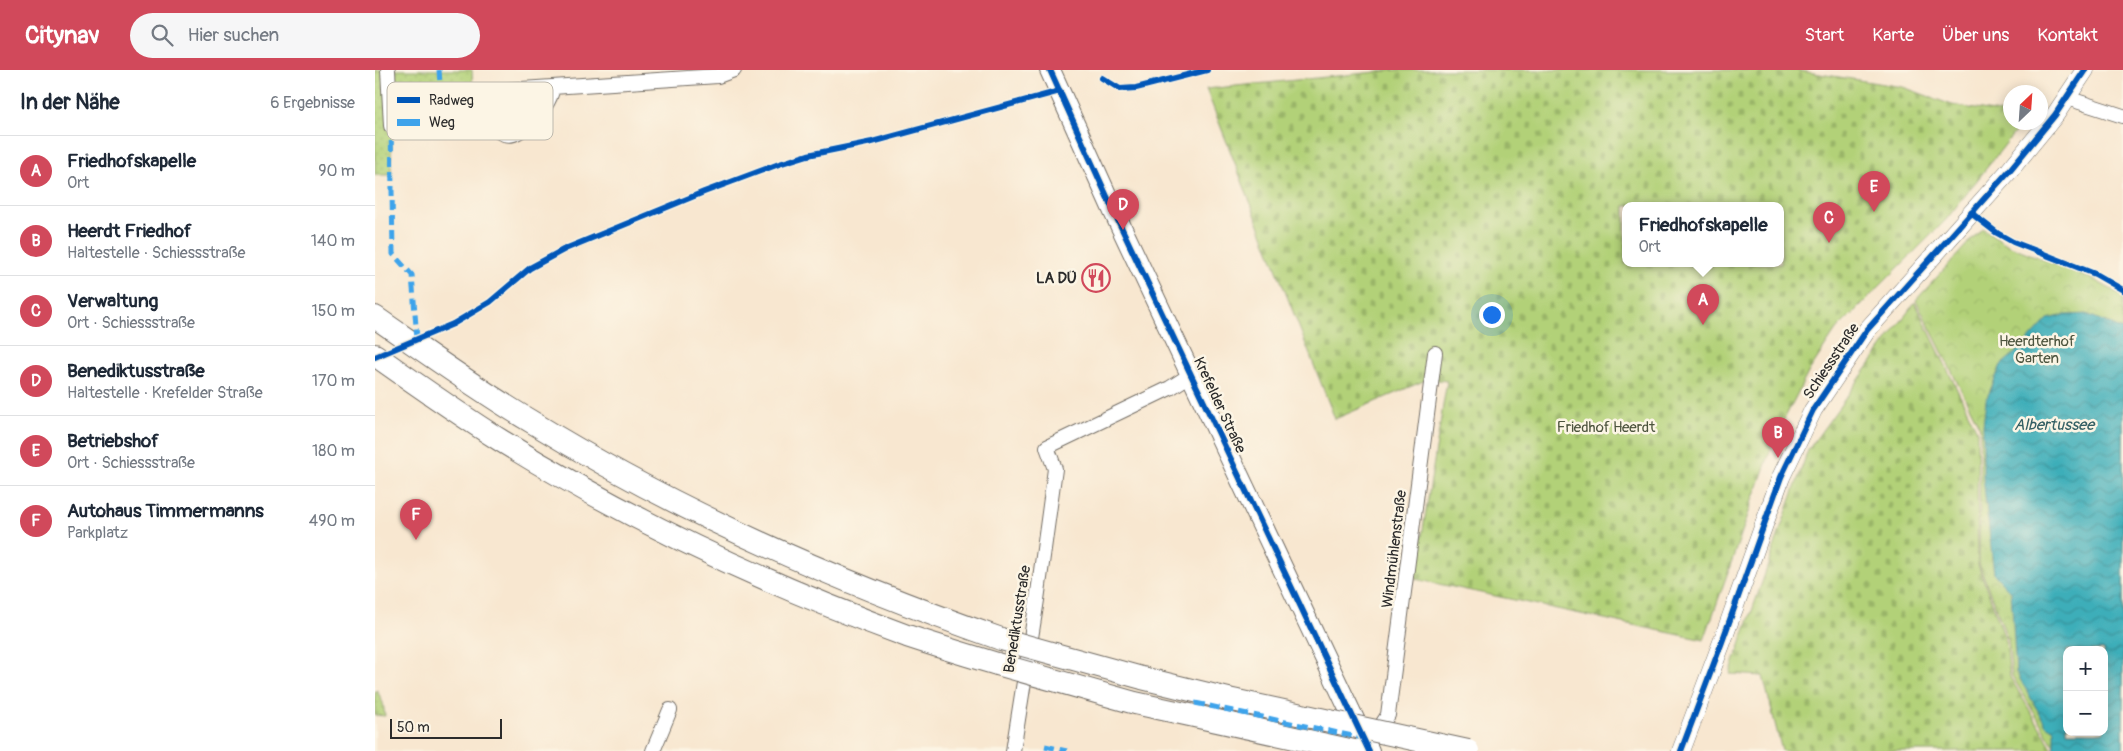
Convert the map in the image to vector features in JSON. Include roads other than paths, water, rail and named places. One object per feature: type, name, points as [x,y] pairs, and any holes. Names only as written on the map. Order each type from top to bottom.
[{"type":"highway","points":[[375,317],[470,383],[592,458],[660,495],[745,536],[916,609],[1001,639],[1151,681],[1468,751]]},
{"type":"highway","points":[[375,355],[500,440],[569,481],[723,560],[814,599],[908,636],[997,664],[1145,705],[1362,747]]},
{"type":"main road","name":"Krefelder Straße","points":[[1050,70],[1119,222],[1192,374],[1362,747]]},
{"type":"street","points":[[553,87],[718,76],[734,70]]},
{"type":"street","name":"Schiessstraße","points":[[1681,751],[1723,642],[1781,477],[1813,410],[1867,330],[2009,171],[2055,115],[2085,70]]},
{"type":"street","points":[[2067,98],[2123,116]]},
{"type":"street","name":"Windmühlenstraße","points":[[1362,747],[1389,715],[1435,353]]},
{"type":"street","name":"Benediktusstraße","points":[[1013,751],[1055,469],[1047,447],[1170,388],[1192,374]]},
{"type":"street","points":[[653,751],[670,710]]},
{"type":"water","name":"Albertussee","points":[[2087,314],[2123,330],[2123,751],[2056,751],[2054,748],[2054,730],[2046,725],[2016,672],[2011,592],[1994,574],[1983,478],[1983,426],[1986,400],[2001,365],[2023,346],[2048,319],[2065,315]]},
{"type":"place","name":"Betriebshof","points":[[1874,212]]},
{"type":"place","name":"Benediktusstraße","points":[[1123,230]]},
{"type":"place","name":"Verwaltung","points":[[1829,243]]},
{"type":"place","name":"LA DÜ","points":[[1096,278]]},
{"type":"place","name":"Friedhofskapelle","points":[[1703,325]]},
{"type":"place","name":"Heerdt Friedhof","points":[[1778,458]]},
{"type":"place","name":"Autohaus Timmermanns","points":[[416,540]]},
{"type":"park label","name":"Heerdterhof Garten","points":[[2037,350]]},
{"type":"park label","name":"Friedhof Heerdt","points":[[1606,427]]}]
